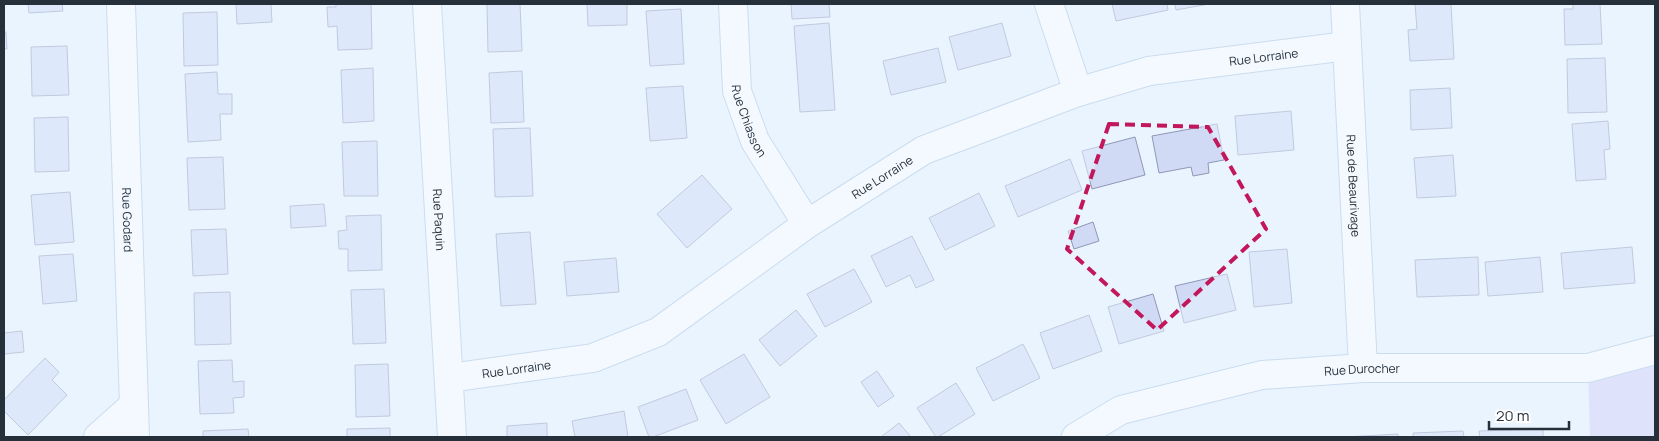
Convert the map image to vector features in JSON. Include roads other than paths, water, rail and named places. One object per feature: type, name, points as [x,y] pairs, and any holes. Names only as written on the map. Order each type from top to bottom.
[{"type":"street","name":"Rue Godard","points":[[121,4],[135,437]]},
{"type":"street","name":"Rue Paquin","points":[[427,4],[452,437]]},
{"type":"street","name":"Rue Chiasson","points":[[733,4],[738,91],[755,141],[806,224]]},
{"type":"street","points":[[1049,4],[1078,92]]},
{"type":"street","name":"Rue de Beaurivage","points":[[1345,4],[1363,368]]},
{"type":"street","name":"Rue Lorraine","points":[[449,378],[593,358],[658,332],[806,224],[924,150],[1078,92],[1149,71],[1347,46]]},
{"type":"street","name":"Rue Durocher","points":[[1076,437],[1121,410],[1262,375],[1363,368],[1588,368],[1655,350]]},
{"type":"street","points":[[98,437],[134,405]]}]
